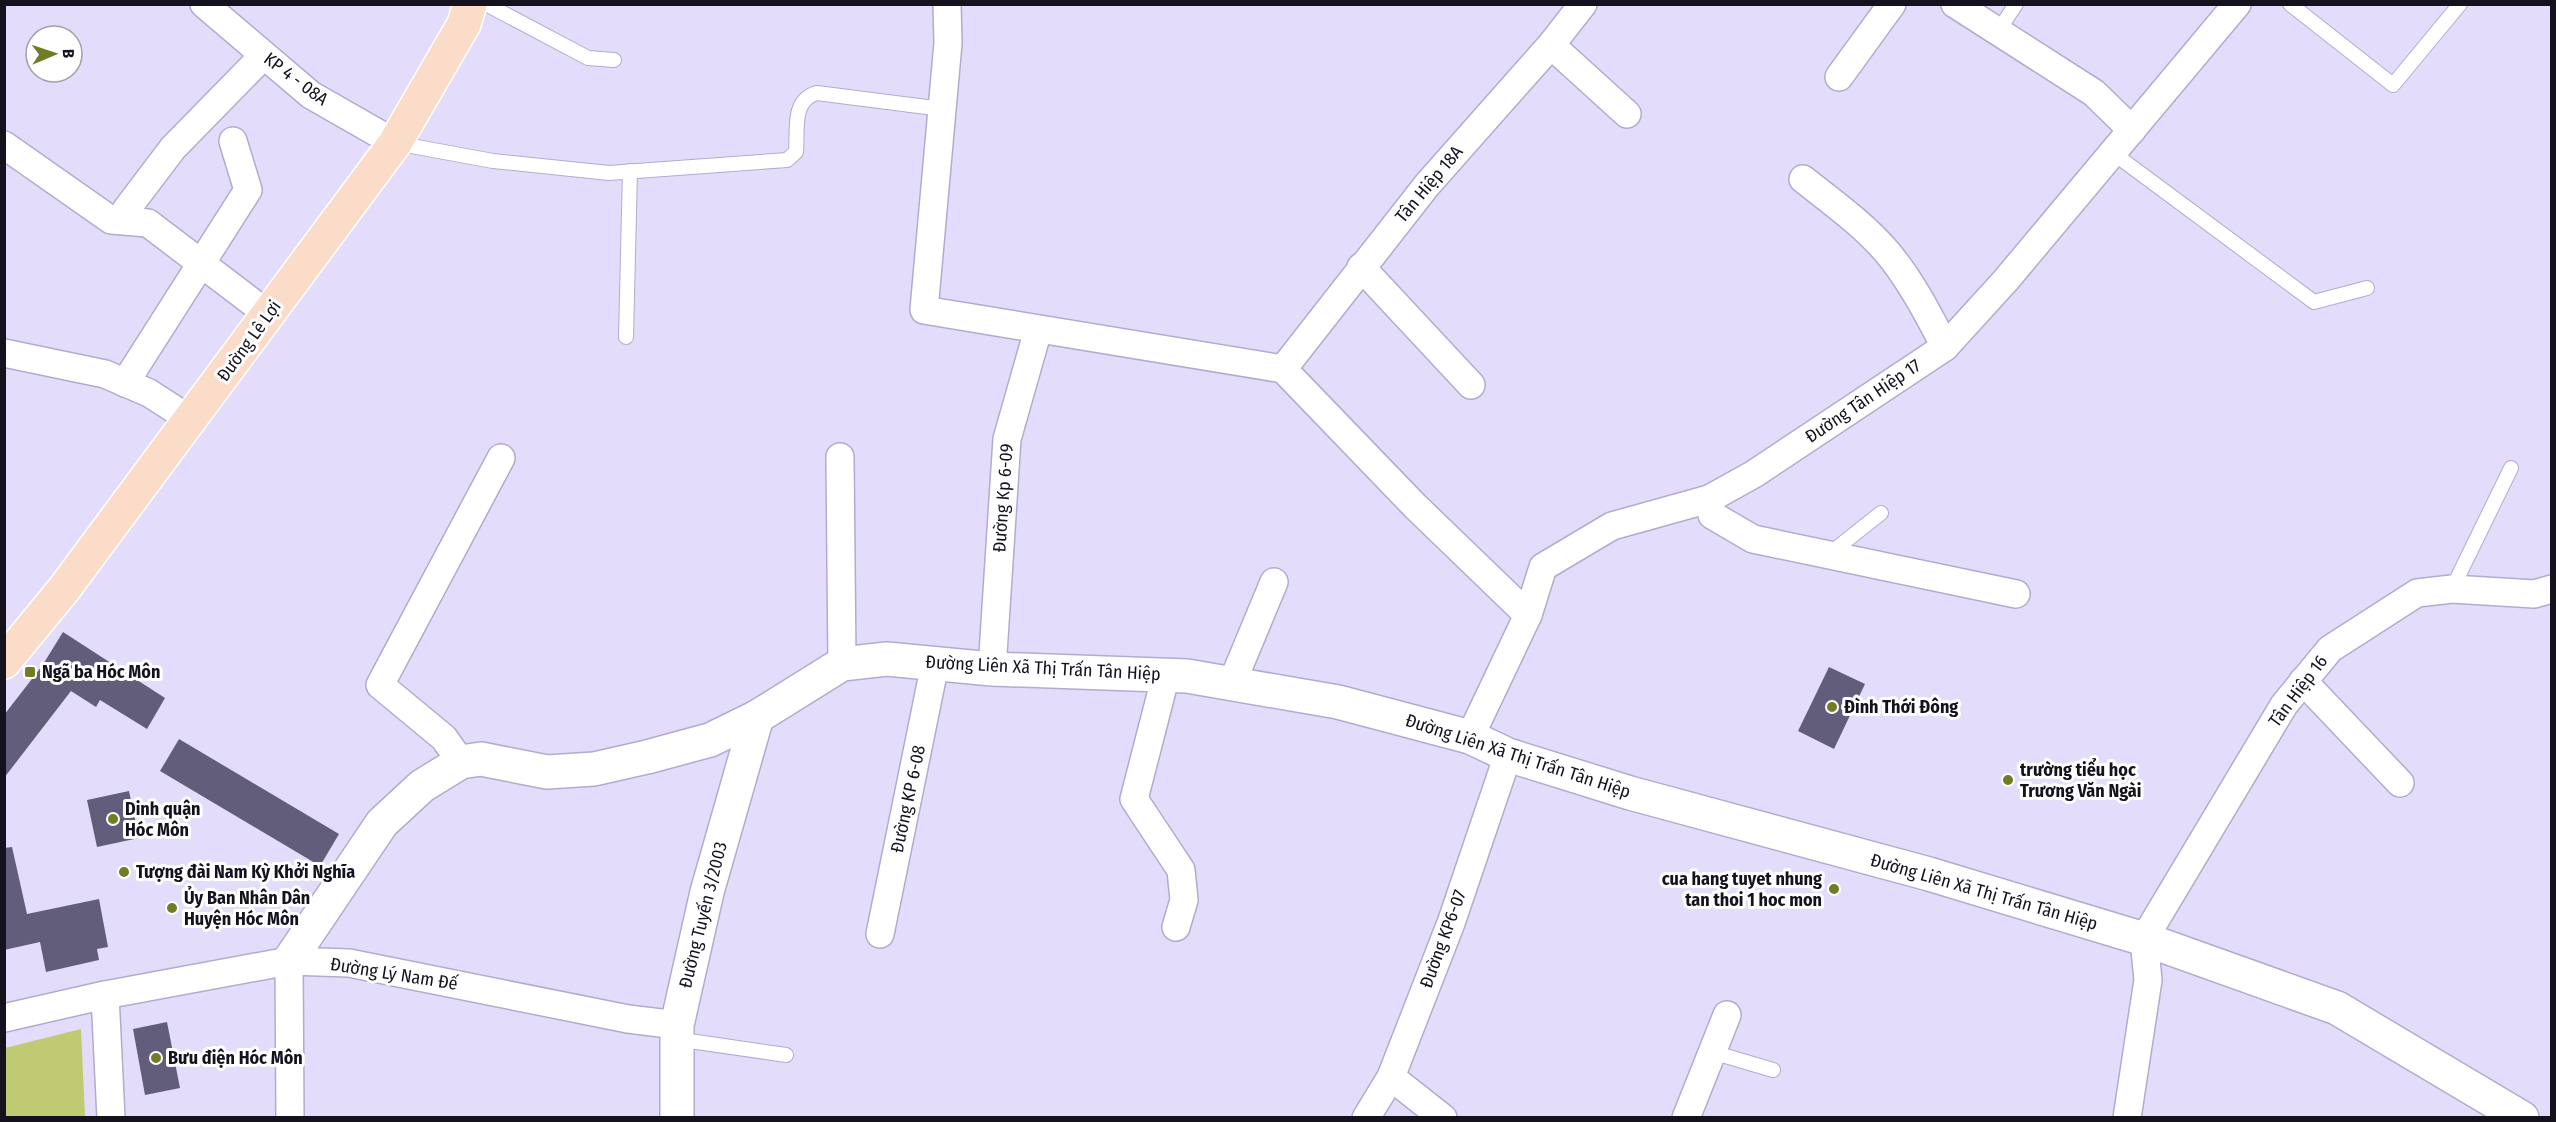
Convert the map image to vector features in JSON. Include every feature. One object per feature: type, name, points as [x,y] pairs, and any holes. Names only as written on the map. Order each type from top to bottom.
[{"type":"main road","name":"Đường Lê Lợi","points":[[4,662],[64,589],[395,143],[464,24],[470,4]]},
{"type":"street","name":"KP 4 - 08A","points":[[204,4],[311,95],[395,143]]},
{"type":"street","points":[[947,4],[948,43],[924,310],[1283,369],[1415,506],[1528,615]]},
{"type":"street","name":"Tân Hiệp 18A","points":[[1283,369],[1427,184],[1551,45],[1583,4]]},
{"type":"street","points":[[1839,77],[1892,4]]},
{"type":"street","points":[[1955,4],[1999,30],[2094,93],[2132,130]]},
{"type":"street","name":"Đường Tân Hiệp 17","points":[[1470,737],[1528,615],[1543,567],[1612,526],[1709,499],[1754,474],[1945,347],[2006,280],[2237,4]]},
{"type":"street","points":[[1551,45],[1627,114]]},
{"type":"street","points":[[128,221],[126,210],[172,147],[263,56]]},
{"type":"street","points":[[124,383],[248,189],[233,141]]},
{"type":"street","points":[[4,145],[111,220],[148,223],[269,315]]},
{"type":"street","points":[[1803,179],[1842,210],[1885,250],[1900,269],[1945,347]]},
{"type":"street","points":[[1361,267],[1472,385]]},
{"type":"street","name":"Đường Kp 6-09","points":[[992,669],[1007,439],[1038,330]]},
{"type":"street","points":[[4,353],[105,375],[148,393],[191,420]]},
{"type":"street","points":[[461,762],[444,738],[380,685],[501,458]]},
{"type":"street","points":[[840,458],[842,664]]},
{"type":"street","points":[[1709,499],[1712,515],[1753,539],[2016,594]]},
{"type":"street","points":[[1232,683],[1274,582]]},
{"type":"street","name":"Tân Hiệp 16","points":[[2144,939],[2284,705],[2330,649],[2417,593],[2452,589],[2534,594],[2552,589]]},
{"type":"street","name":"Đường Liên Xã Thị Trấn Tân Hiệp","points":[[290,961],[382,823],[422,786],[461,762],[481,759],[547,772],[594,769],[710,740],[757,717],[842,664],[887,658],[992,669],[1166,675],[1232,683],[1338,702],[1470,737],[1508,755],[1630,793],[1929,874],[2144,939],[2337,1008],[2522,1118]]},
{"type":"street","name":"Đường KP 6-08","points":[[880,934],[935,664]]},
{"type":"street","points":[[1166,675],[1134,800],[1181,870],[1184,900],[1176,927]]},
{"type":"street","points":[[2304,681],[2400,783]]},
{"type":"street","name":"Đường Tuyến 3/2003","points":[[677,1118],[676,1032],[707,892],[757,717]]},
{"type":"street","name":"Đường KP6-07","points":[[1366,1118],[1391,1077],[1451,923],[1508,755]]},
{"type":"street","points":[[2127,1118],[2148,980],[2144,939]]},
{"type":"street","points":[[290,961],[290,1118]]},
{"type":"street","name":"Đường Lý Nam Đế","points":[[4,1018],[105,994],[290,961],[350,963],[628,1019],[676,1032]]},
{"type":"street","points":[[105,994],[111,1118]]},
{"type":"street","points":[[1686,1118],[1727,1015]]},
{"type":"street","points":[[1391,1077],[1443,1118]]},
{"type":"lane","points":[[486,4],[588,58],[614,60]]},
{"type":"lane","points":[[1999,30],[2016,4]]},
{"type":"lane","points":[[2290,4],[2393,85],[2460,4]]},
{"type":"lane","points":[[395,143],[493,161],[551,168],[630,171],[787,160],[796,152],[797,118],[801,105],[805,98],[817,93],[942,109]]},
{"type":"lane","points":[[2113,153],[2314,302],[2367,288]]},
{"type":"lane","points":[[626,337],[630,171]]},
{"type":"lane","points":[[2452,589],[2511,468]]},
{"type":"lane","points":[[1828,555],[1881,513]]},
{"type":"lane","points":[[676,1032],[786,1055]]},
{"type":"lane","points":[[1712,1052],[1773,1070]]},
{"type":"green space","points":[[81,1029],[85,1117],[5,1117],[5,1048]]},
{"type":"building","points":[[63,632],[165,698],[147,729],[100,700],[96,707],[71,691],[4,778],[4,715],[42,666]]},
{"type":"building","name":"Đình Thới Đông","points":[[1829,667],[1865,684],[1834,749],[1798,731]]},
{"type":"building","points":[[179,739],[339,834],[320,866],[160,771]]},
{"type":"building","name":"Dinh quận Hóc Môn","points":[[129,791],[139,838],[97,847],[87,800]]},
{"type":"building","points":[[12,847],[27,914],[99,899],[108,947],[97,949],[99,960],[46,972],[40,942],[4,950],[4,848]]},
{"type":"building","name":"Bưu điện Hóc Môn","points":[[167,1022],[180,1088],[145,1095],[133,1029]]},
{"type":"place","name":"Ngã ba Hóc Môn","points":[[30,672]]},
{"type":"place","name":"Đình Thới Đông","points":[[1832,707]]},
{"type":"place","name":"trường tiểu học Trương Văn Ngài","points":[[2008,780]]},
{"type":"place","name":"Dinh quận Hóc Môn","points":[[113,819]]},
{"type":"place","name":"Tượng đài Nam Kỳ Khởi Nghĩa","points":[[124,872]]},
{"type":"place","name":"cua hang tuyet nhung tan thoi 1 hoc mon","points":[[1834,889]]},
{"type":"place","name":"Ủy Ban Nhân Dân Huyện Hóc Môn","points":[[172,908]]},
{"type":"place","name":"Bưu điện Hóc Môn","points":[[156,1058]]}]
